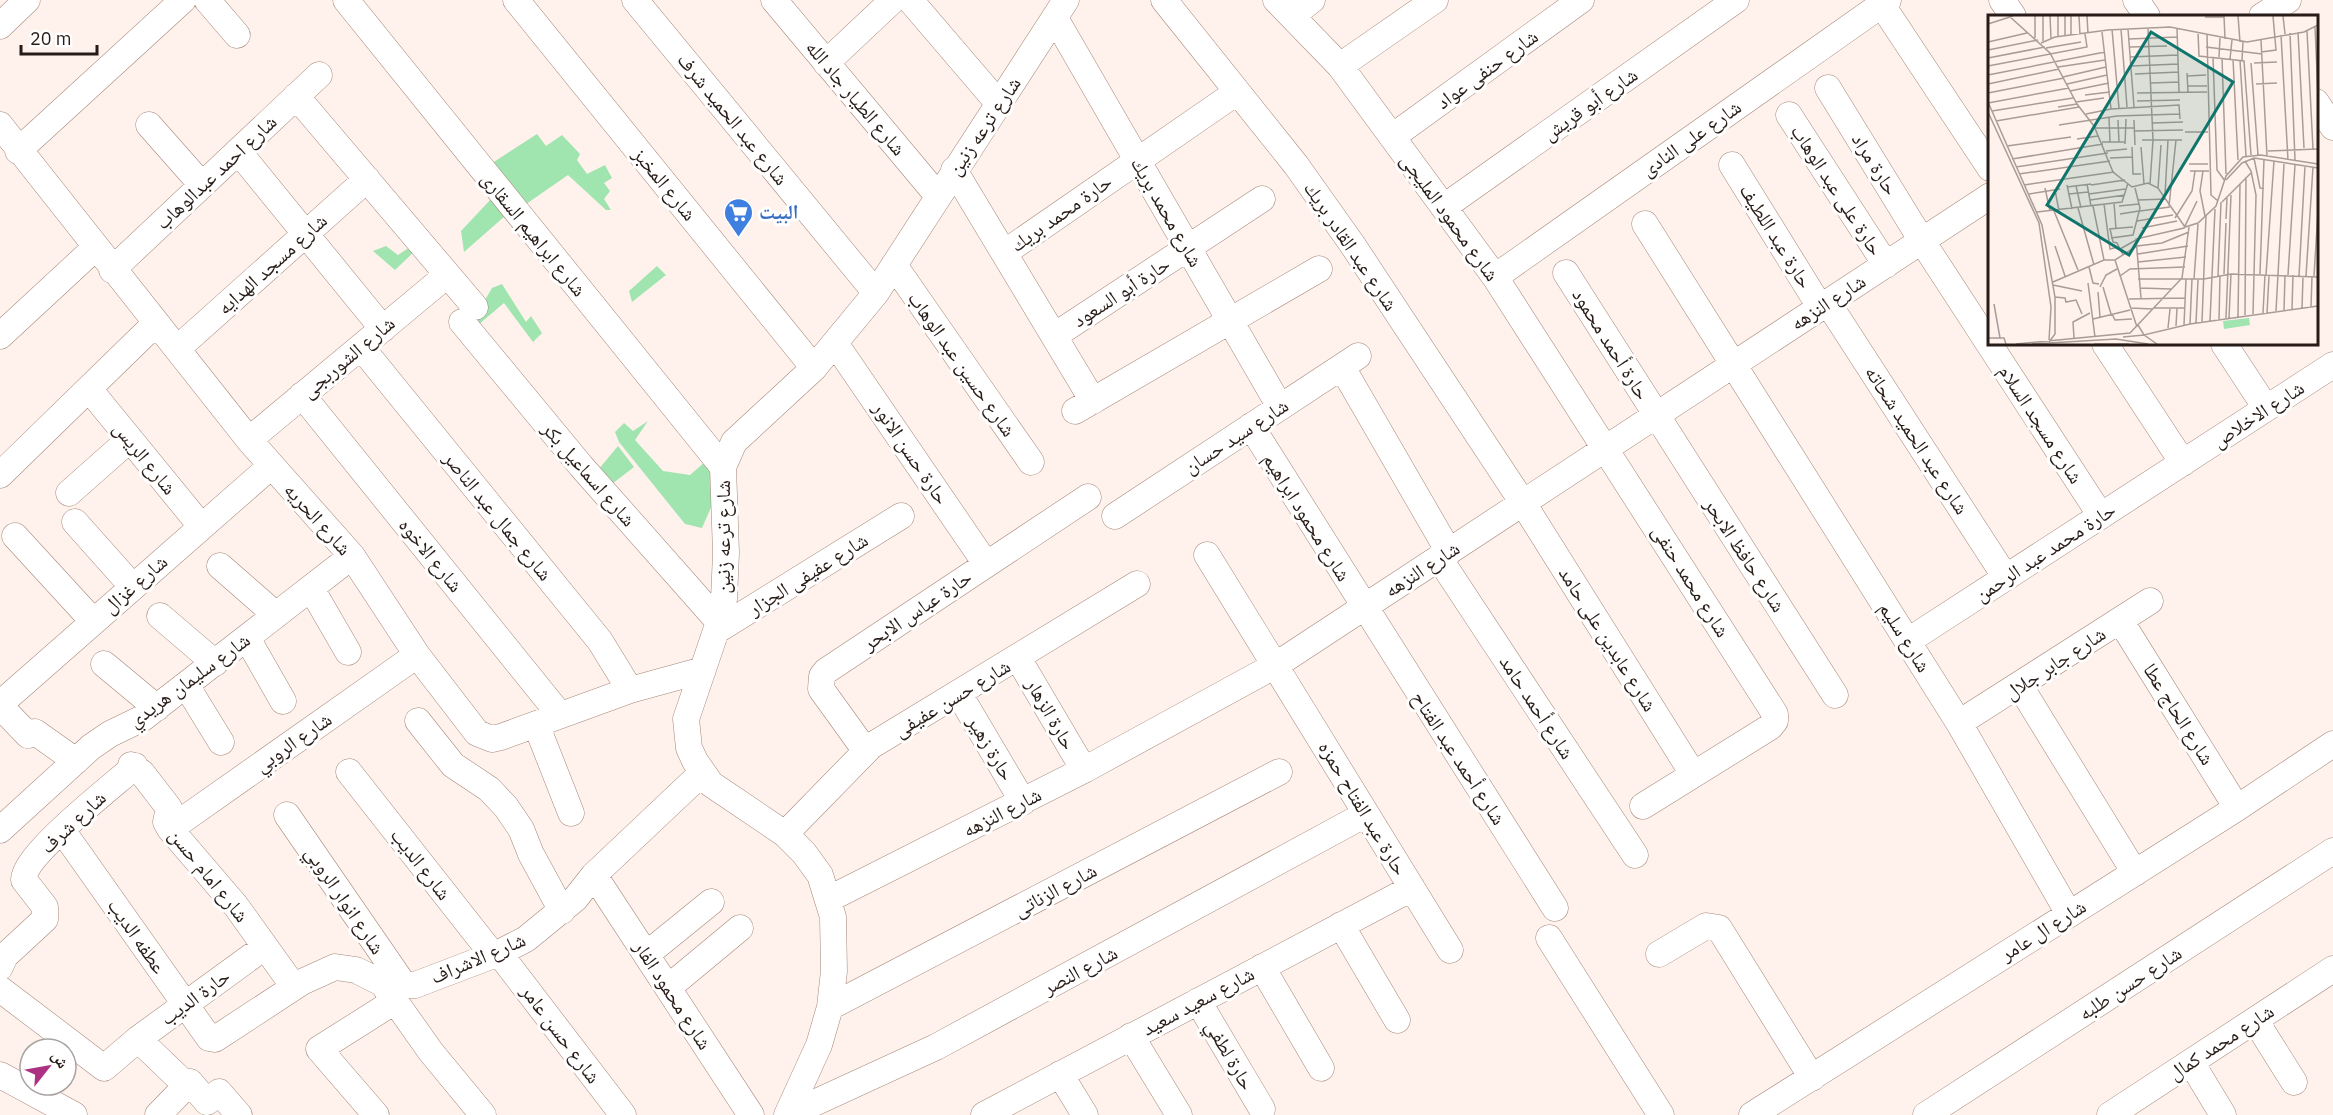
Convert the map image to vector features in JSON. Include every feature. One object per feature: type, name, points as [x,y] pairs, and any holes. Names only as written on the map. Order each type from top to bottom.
[{"type":"street","points":[[0,26],[27,0]]},
{"type":"street","points":[[18,151],[183,0]]},
{"type":"street","points":[[207,0],[237,35]]},
{"type":"street","name":"شارع ابراهيم السقارى","points":[[346,0],[723,468]]},
{"type":"street","name":"شارع المخبز","points":[[516,0],[814,368]]},
{"type":"street","name":"شارع عبد الحميد شرف","points":[[635,0],[876,293]]},
{"type":"street","name":"شارع الطيار جاد الله","points":[[774,0],[938,196]]},
{"type":"street","points":[[826,63],[893,0]]},
{"type":"street","points":[[910,0],[999,104]]},
{"type":"street","name":"شارع عبد القادر بريك","points":[[1164,0],[1296,165],[1346,236],[1523,503]]},
{"type":"street","points":[[1340,66],[1435,0]]},
{"type":"street","name":"شارع حنفى عواد","points":[[1392,137],[1581,0]]},
{"type":"street","name":"شارع أبو قريش","points":[[1444,207],[1736,0]]},
{"type":"street","points":[[2002,0],[2012,15]]},
{"type":"street","points":[[2136,0],[2146,15]]},
{"type":"street","points":[[2248,0],[2260,15]]},
{"type":"street","points":[[2263,15],[2288,0]]},
{"type":"street","points":[[1885,2],[1988,166]]},
{"type":"street","name":"شارع على النادى","points":[[1495,277],[1885,2]]},
{"type":"street","name":"شارع محمود المليجى","points":[[1294,5],[1495,277],[1606,448]]},
{"type":"street","name":"شارع ترعه زنين","points":[[787,1115],[819,1045],[830,1007],[834,971],[833,917],[830,899],[820,875],[804,853],[785,834],[722,793],[702,773],[689,748],[686,719],[717,627],[726,576],[723,468],[734,442],[814,368],[876,293],[1060,9]]},
{"type":"street","name":"شارع محمد بريك","points":[[1060,9],[1137,161],[1280,407]]},
{"type":"street","name":"شارع احمد عبدالوهاب","points":[[112,270],[319,75]]},
{"type":"street","name":"حارة مراد","points":[[1828,88],[1922,241]]},
{"type":"street","name":"حارة محمد بريك","points":[[1004,253],[1237,92]]},
{"type":"street","name":"شارع اسماعيل بكر","points":[[296,96],[447,275],[469,315],[581,466],[717,627]]},
{"type":"street","points":[[2318,105],[2333,126]]},
{"type":"street","name":"حارة على عبد الوهاب","points":[[1789,115],[1886,265]]},
{"type":"street","points":[[149,125],[202,185]]},
{"type":"street","name":"شارع الحريه","points":[[0,126],[249,440],[352,556],[417,655],[471,726],[483,737],[501,737],[630,690],[703,670]]},
{"type":"street","points":[[238,151],[382,329]]},
{"type":"street","name":"حارة عبد اللطيف","points":[[1732,165],[1824,305]]},
{"type":"street","points":[[954,170],[1054,336],[1084,406],[1319,269]]},
{"type":"street","name":"شارع مسجد الهدايه","points":[[177,349],[367,179]]},
{"type":"street","name":"شارع النزهه","points":[[830,899],[1084,770],[1276,665],[1988,197]]},
{"type":"street","name":"حارة أبو السعود","points":[[1054,336],[1262,199]]},
{"type":"street","name":"شارع سليم","points":[[1644,224],[1959,723],[2069,914]]},
{"type":"street","name":"شارع مسجد السلام","points":[[1922,241],[1988,342]]},
{"type":"street","points":[[0,336],[95,248]]},
{"type":"street","name":"شارع حسين عبد الوهاب","points":[[894,265],[1031,462]]},
{"type":"street","name":"حارة أحمد محمود","points":[[1566,273],[1656,415]]},
{"type":"street","name":"شارع الشوربجى","points":[[249,440],[447,275]]},
{"type":"street","name":"شارع عبد الحميد شحاته","points":[[1824,305],[2006,578]]},
{"type":"street","points":[[0,475],[156,323]]},
{"type":"street","name":"حارة حسن الانور","points":[[836,343],[986,564]]},
{"type":"street","name":"شارع مسجد السلام","points":[[1990,345],[2101,516]]},
{"type":"street","points":[[2105,345],[2183,463]]},
{"type":"street","points":[[2225,345],[2266,408]]},
{"type":"street","name":"شارع جمال عبد الناصر","points":[[361,347],[600,641],[630,690]]},
{"type":"street","name":"شارع سيد حسان","points":[[1115,516],[1350,362]]},
{"type":"street","name":"شارع أحمد حامد","points":[[1350,362],[1444,555],[1635,855]]},
{"type":"street","name":"شارع الاخلاص","points":[[2183,463],[2333,365]]},
{"type":"street","name":"شارع الريس","points":[[89,389],[201,526]]},
{"type":"street","name":"شارع الاخوه","points":[[302,395],[560,715]]},
{"type":"street","name":"شارع حافظ الابحر","points":[[1656,415],[1834,694]]},
{"type":"street","name":"شارع محمود ابراهيم","points":[[1251,426],[1364,608]]},
{"type":"street","points":[[69,493],[130,440]]},
{"type":"street","name":"شارع محمد حنفى","points":[[1606,448],[1775,714],[1775,721],[1770,727],[1693,774]]},
{"type":"street","name":"حارة محمد عبد الرحمن","points":[[1908,641],[2183,463]]},
{"type":"street","name":"شارع غزال","points":[[1,702],[271,466]]},
{"type":"street","name":"حارة عباس الابحر","points":[[865,750],[821,689],[822,676],[1088,496]]},
{"type":"street","name":"شارع عابدين على حامد","points":[[1523,503],[1693,774]]},
{"type":"street","name":"شارع عفيفى الجزار","points":[[717,627],[901,516]]},
{"type":"street","points":[[75,522],[132,586]]},
{"type":"street","points":[[15,536],[93,621]]},
{"type":"street","name":"حارة عبد الفتاح حمزه","points":[[1207,555],[1450,950]]},
{"type":"street","name":"شارع سليمان هريدي","points":[[0,829],[110,734],[143,718],[157,708],[352,556]]},
{"type":"street","points":[[220,566],[276,615]]},
{"type":"street","name":"شارع حسن عفيفى","points":[[785,834],[865,750],[1137,584]]},
{"type":"street","points":[[311,588],[348,652]]},
{"type":"street","name":"شارع جابر جلال","points":[[1959,723],[2150,601]]},
{"type":"street","name":"شارع أحمد عبد الفتاح","points":[[1364,608],[1555,908]]},
{"type":"street","points":[[160,616],[215,663]]},
{"type":"street","name":"شارع الحاج عطا","points":[[2120,620],[2237,808]]},
{"type":"street","points":[[247,638],[283,701]]},
{"type":"street","name":"شارع الروبي","points":[[170,829],[417,655]]},
{"type":"street","name":"حارة الزهار","points":[[1018,658],[1084,770]]},
{"type":"street","points":[[104,664],[157,708]]},
{"type":"street","points":[[186,685],[221,742]]},
{"type":"street","points":[[2020,686],[2135,873]]},
{"type":"street","name":"حارة زهير","points":[[959,694],[1023,802]]},
{"type":"street","points":[[1,702],[28,735],[35,732],[76,761]]},
{"type":"street","points":[[418,721],[453,765],[489,789],[506,807],[521,829],[531,854],[562,911]]},
{"type":"street","points":[[536,724],[571,813]]},
{"type":"street","name":"شارع ال عامر","points":[[1752,1115],[2237,808],[2333,744]]},
{"type":"street","name":"شارع امام حسن","points":[[133,766],[169,808],[166,822],[170,829],[236,906],[272,952],[294,987]]},
{"type":"street","name":"شارع شرف","points":[[2,958],[45,919],[45,907],[25,883],[23,876],[48,841],[133,766]]},
{"type":"street","name":"شارع الديب","points":[[349,772],[496,954]]},
{"type":"street","name":"شارع الزناتى","points":[[830,1007],[1279,772]]},
{"type":"street","name":"شارع الاشراف","points":[[376,1115],[319,1049],[394,990],[415,985],[496,954],[526,939],[562,911],[594,875],[702,773]]},
{"type":"street","points":[[1643,806],[1693,774]]},
{"type":"street","name":"شارع انوار الروبي","points":[[287,814],[432,1052],[483,1115]]},
{"type":"street","name":"شارع النصر","points":[[787,1115],[936,1047],[1366,814]]},
{"type":"street","name":"عطفه الديب","points":[[62,830],[208,1038],[215,1039],[294,987]]},
{"type":"street","name":"شارع حسن طلبه","points":[[1926,1115],[2333,851]]},
{"type":"street","name":"شارع محمود الفار","points":[[594,875],[751,1115]]},
{"type":"street","name":"شارع سعيد سعيد","points":[[990,1113],[1412,888]]},
{"type":"street","points":[[646,954],[711,902]]},
{"type":"street","points":[[1341,925],[1397,1020]]},
{"type":"street","points":[[1659,954],[1706,926],[1719,928],[1812,1078]]},
{"type":"street","points":[[669,987],[740,928]]},
{"type":"street","points":[[1549,938],[1661,1115]]},
{"type":"street","name":"شارع حسن عامر","points":[[496,954],[623,1115]]},
{"type":"street","name":"حارة الديب","points":[[0,989],[104,1068],[184,1003],[252,956]]},
{"type":"street","points":[[294,987],[335,967],[356,970],[394,990]]},
{"type":"street","points":[[1262,967],[1321,1068]]},
{"type":"street","name":"شارع محمد كمال","points":[[2119,1113],[2191,1062],[2333,970]]},
{"type":"street","name":"حارة لطفي","points":[[1198,1001],[1262,1109]]},
{"type":"street","points":[[2255,1020],[2294,1082]]},
{"type":"street","points":[[1131,1036],[1179,1115]]},
{"type":"street","points":[[138,1039],[197,1094]]},
{"type":"street","points":[[2191,1062],[2223,1115]]},
{"type":"street","points":[[1060,1074],[1085,1115]]},
{"type":"street","points":[[0,1075],[74,1115]]},
{"type":"street","points":[[158,1115],[197,1094],[219,1092],[239,1115]]},
{"type":"green space","points":[[537,134],[546,146],[562,135],[580,154],[577,160],[587,174],[605,165],[612,178],[604,183],[610,191],[604,199],[611,210],[606,210],[568,175],[519,209],[486,167]]},
{"type":"green space","points":[[492,198],[505,216],[464,252],[461,231]]},
{"type":"green space","points":[[413,245],[416,250],[395,270],[373,251],[386,246],[398,255]]},
{"type":"green space","points":[[657,266],[666,275],[632,302],[629,291]]},
{"type":"green space","points":[[502,284],[526,322],[531,316],[542,333],[533,342],[504,303],[478,325],[474,319],[492,288]]},
{"type":"green space","points":[[648,421],[635,440],[663,471],[690,475],[705,462],[720,487],[702,528],[685,524],[619,442],[615,432],[624,423],[633,431]]},
{"type":"green space","points":[[618,446],[634,467],[608,487],[598,470]]},
{"type":"place","name":"البيت","points":[[738,238]]}]
